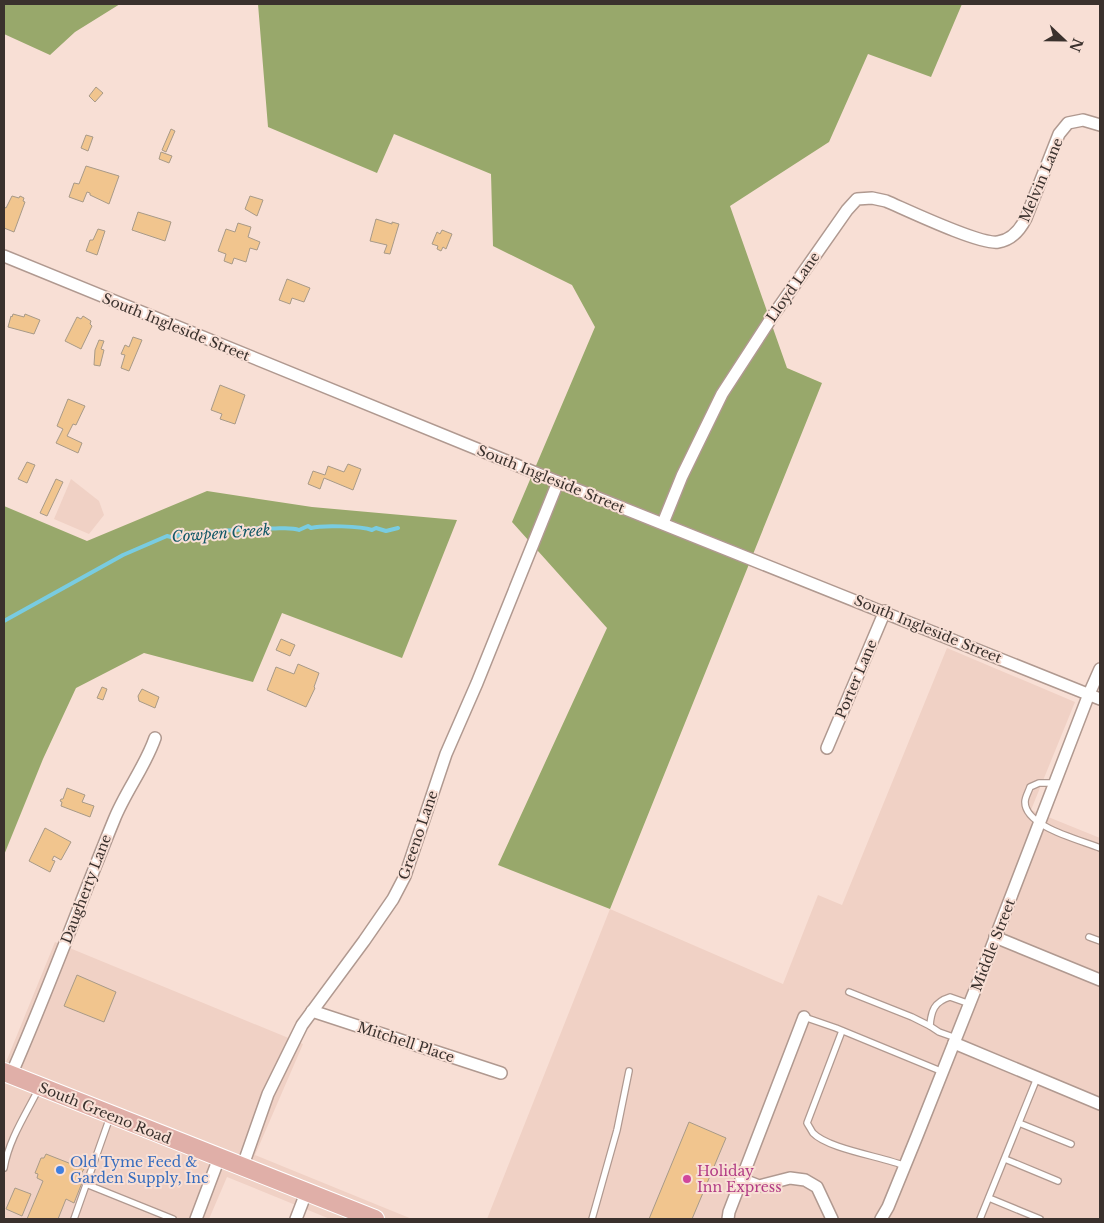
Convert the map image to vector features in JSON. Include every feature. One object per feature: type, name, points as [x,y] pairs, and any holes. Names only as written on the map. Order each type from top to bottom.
[{"type":"main road","name":"South Greeno Road","points":[[7,1073],[374,1219]]},
{"type":"street","name":"Melvin Lane","points":[[1010,238],[1020,229],[1026,218],[1059,134],[1068,123],[1083,120],[1100,125]]},
{"type":"street","name":"Lloyd Lane","points":[[663,523],[682,476],[722,394],[772,317],[847,210],[857,199],[872,198],[886,201],[982,240],[997,242],[1010,238]]},
{"type":"street","name":"South Ingleside Street","points":[[4,256],[558,482],[885,611],[1100,699]]},
{"type":"street","name":"Greeno Lane","points":[[242,1168],[272,1086],[302,1025],[364,941],[393,898],[405,876],[446,754],[558,482]]},
{"type":"street","name":"Porter Lane","points":[[828,748],[885,611]]},
{"type":"street","name":"Middle Street","points":[[885,1218],[1100,669]]},
{"type":"street","name":"Daugherty Lane","points":[[7,1073],[25,1043],[120,806],[151,750],[155,738]]},
{"type":"street","points":[[996,937],[1100,980]]},
{"type":"street","name":"Mitchell Place","points":[[312,1011],[501,1072]]},
{"type":"street","points":[[728,1219],[741,1179],[804,1017]]},
{"type":"street","points":[[955,1041],[1100,1104]]},
{"type":"street","points":[[196,1219],[219,1158]]},
{"type":"street","points":[[741,1179],[759,1186],[790,1178],[805,1180],[818,1187],[831,1219]]},
{"type":"street","points":[[296,1219],[306,1193]]},
{"type":"lane","points":[[1055,783],[1039,782],[1030,787],[1025,802],[1027,812],[1040,824],[1100,848]]},
{"type":"lane","points":[[1089,937],[1100,942]]},
{"type":"lane","points":[[849,992],[912,1017],[955,1041]]},
{"type":"lane","points":[[930,1026],[931,1014],[936,1003],[950,997],[970,1004]]},
{"type":"lane","points":[[804,1017],[943,1072]]},
{"type":"lane","points":[[842,1031],[807,1123],[813,1133],[826,1141],[878,1159],[888,1159],[905,1166]]},
{"type":"lane","points":[[592,1219],[617,1130],[629,1071]]},
{"type":"lane","points":[[980,1219],[1037,1078]]},
{"type":"lane","points":[[4,1168],[6,1157],[17,1130],[40,1087]]},
{"type":"lane","points":[[74,1219],[111,1115]]},
{"type":"lane","points":[[1019,1123],[1071,1144]]},
{"type":"lane","points":[[1005,1159],[1058,1181]]},
{"type":"lane","points":[[86,1184],[160,1217],[173,1219]]},
{"type":"lane","points":[[989,1198],[1040,1219]]},
{"type":"shaded area","points":[[71,479],[99,501],[104,515],[89,534],[54,519]]},
{"type":"shaded area","points":[[947,648],[1075,702],[1031,810],[1100,838],[1100,1219],[487,1219],[610,909],[783,984],[818,895],[842,905]]},
{"type":"shaded area","points":[[55,942],[303,1044],[255,1155],[412,1219],[330,1219],[227,1177],[209,1219],[4,1219],[4,1061],[6,1062]]},
{"type":"green space","points":[[4,4],[120,4],[75,32],[50,55],[4,34]]},
{"type":"green space","points":[[258,4],[962,4],[931,77],[868,54],[829,142],[730,206],[787,368],[822,383],[610,909],[498,865],[607,628],[512,522],[595,327],[572,285],[493,246],[491,174],[394,134],[377,173],[268,127]]},
{"type":"green space","points":[[207,491],[312,507],[457,520],[402,658],[282,613],[253,682],[144,653],[76,688],[43,759],[4,855],[4,506],[87,541]]},
{"type":"building","points":[[96,87],[103,93],[95,102],[89,96]]},
{"type":"building","points":[[171,129],[175,131],[166,152],[162,150]]},
{"type":"building","points":[[86,135],[93,137],[88,151],[81,148]]},
{"type":"building","points":[[161,152],[172,156],[169,163],[159,159]]},
{"type":"building","points":[[86,166],[119,176],[109,204],[87,192],[83,202],[69,197],[74,183],[79,184]]},
{"type":"building","points":[[12,196],[19,198],[20,196],[24,198],[23,201],[25,202],[14,232],[4,228],[4,207],[6,208]]},
{"type":"building","points":[[250,196],[263,200],[257,216],[245,209]]},
{"type":"building","points":[[138,212],[171,222],[165,241],[132,230]]},
{"type":"building","points":[[376,219],[399,224],[390,254],[384,253],[387,245],[370,241]]},
{"type":"building","points":[[238,223],[251,227],[248,237],[260,242],[257,250],[250,248],[246,262],[234,258],[232,264],[224,261],[226,254],[218,251],[226,229],[235,232]]},
{"type":"building","points":[[98,229],[105,231],[97,255],[86,251],[90,240],[93,240]]},
{"type":"building","points":[[442,230],[452,234],[446,249],[443,247],[441,251],[437,249],[438,246],[432,244],[437,232],[440,234]]},
{"type":"building","points":[[287,279],[310,288],[304,302],[292,298],[290,304],[279,300]]},
{"type":"building","points":[[13,314],[24,317],[25,314],[40,320],[34,334],[8,327]]},
{"type":"building","points":[[83,316],[91,321],[90,324],[92,326],[81,349],[65,341],[77,317],[81,319]]},
{"type":"building","points":[[133,337],[142,340],[129,371],[121,368],[125,355],[121,354],[125,345],[129,347]]},
{"type":"building","points":[[99,340],[104,341],[101,349],[104,350],[100,366],[94,365],[95,350]]},
{"type":"building","points":[[220,385],[245,395],[235,424],[220,419],[222,414],[211,410]]},
{"type":"building","points":[[68,399],[85,406],[76,425],[73,424],[67,436],[82,443],[78,453],[56,443],[63,429],[57,426]]},
{"type":"building","points":[[27,462],[35,465],[27,483],[18,479]]},
{"type":"building","points":[[348,464],[361,469],[353,490],[324,478],[320,489],[308,484],[313,471],[325,475],[328,466],[344,472]]},
{"type":"building","points":[[56,479],[63,482],[47,516],[40,513]]},
{"type":"building","points":[[281,639],[295,645],[290,656],[276,650]]},
{"type":"building","points":[[298,664],[319,673],[315,688],[306,707],[267,690],[276,667],[294,674]]},
{"type":"building","points":[[102,687],[107,689],[103,700],[97,698]]},
{"type":"building","points":[[142,689],[159,697],[155,708],[139,701],[138,696]]},
{"type":"building","points":[[67,788],[85,795],[82,802],[94,806],[90,817],[61,806],[62,802],[60,801],[63,799]]},
{"type":"building","points":[[45,828],[71,842],[61,860],[54,856],[52,860],[55,861],[50,872],[29,861]]},
{"type":"building","points":[[77,975],[116,992],[104,1022],[64,1006]]},
{"type":"building","name":"Holiday Inn Express","points":[[689,1122],[726,1138],[692,1219],[649,1219]]},
{"type":"building","points":[[46,1154],[84,1169],[81,1174],[85,1175],[74,1203],[66,1199],[58,1219],[27,1219],[43,1181],[37,1178],[38,1174],[35,1173],[41,1158],[44,1158]]},
{"type":"building","points":[[15,1188],[31,1194],[22,1216],[6,1209]]},
{"type":"waterway","name":"Cowpen Creek","points":[[4,621],[123,555],[167,536],[263,528],[291,528],[299,530],[308,526],[311,528],[324,526],[372,530],[376,528],[386,531],[398,528]]},
{"type":"place","name":"Old Tyme Feed & Garden Supply, Inc","points":[[60,1170]]},
{"type":"place","name":"Holiday Inn Express","points":[[687,1179]]}]
